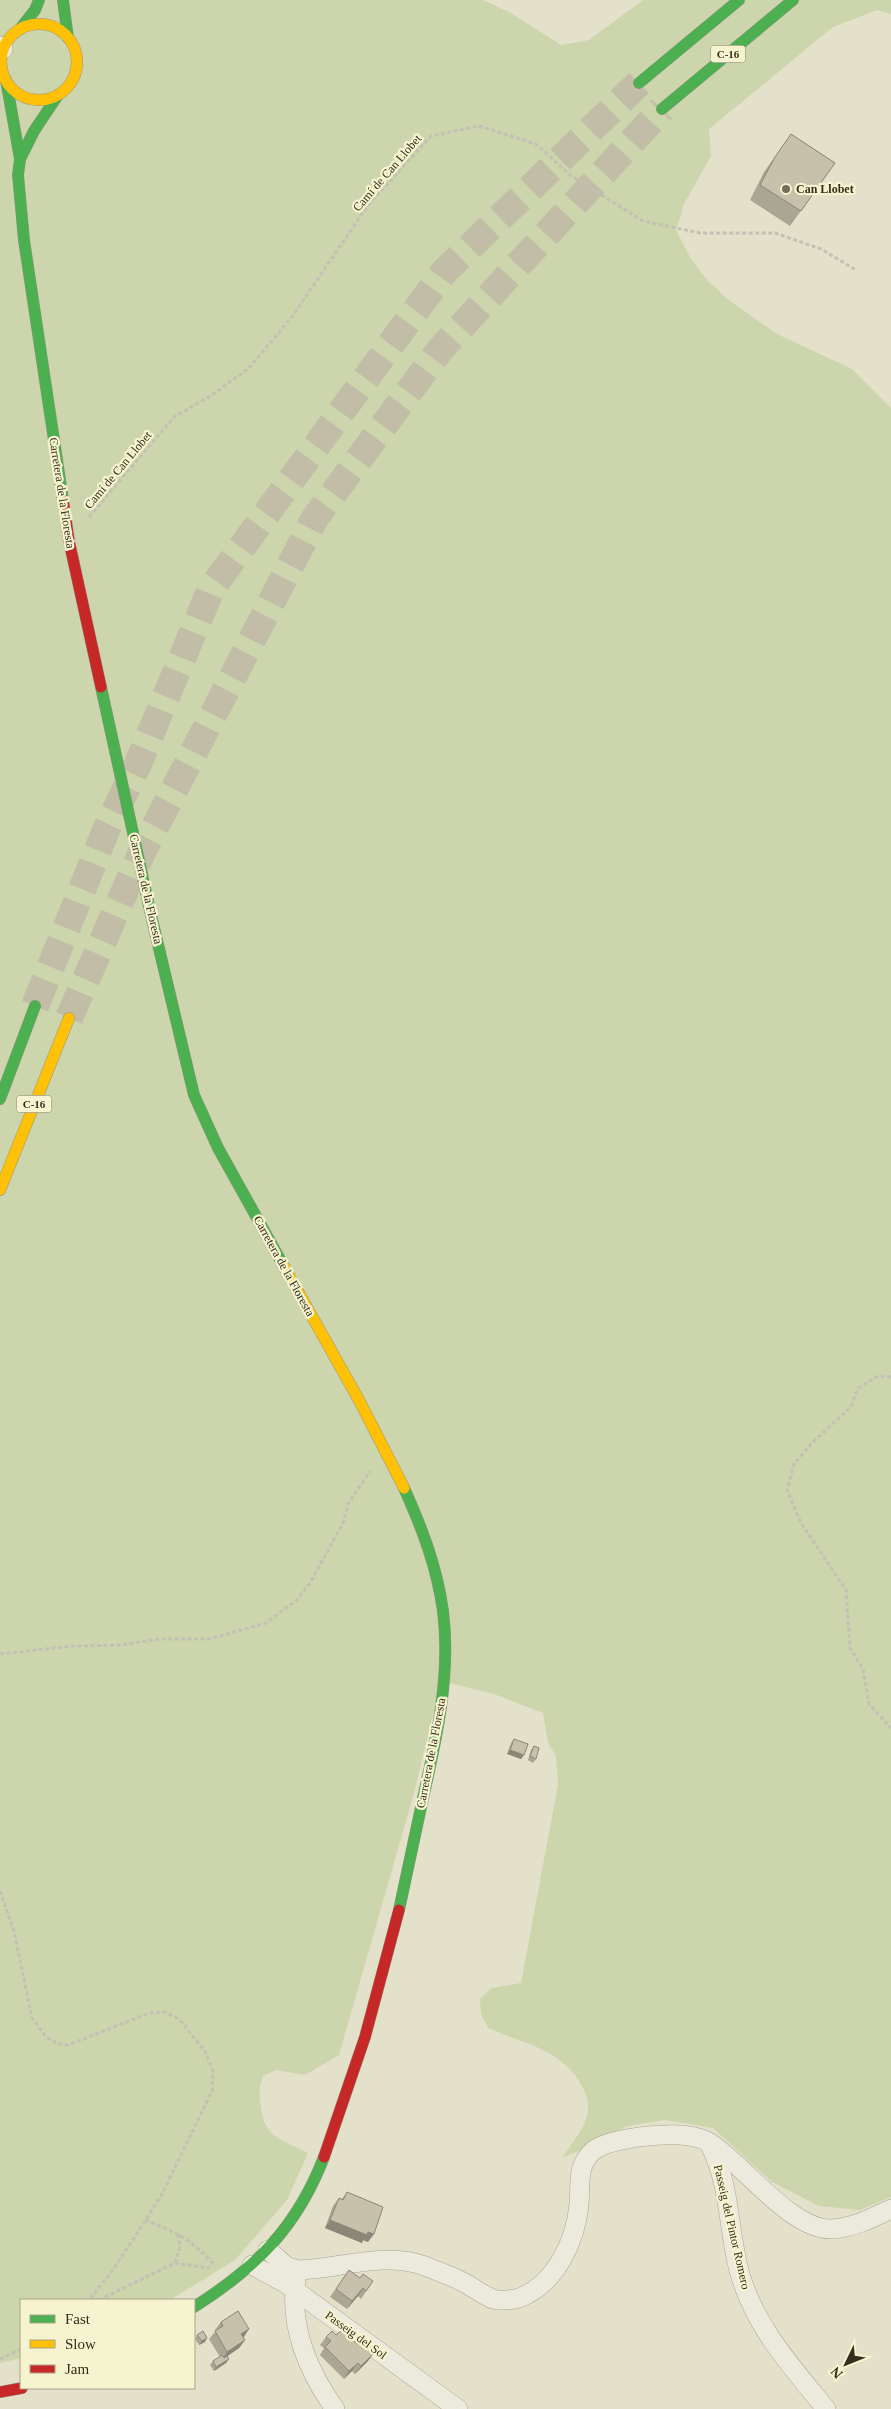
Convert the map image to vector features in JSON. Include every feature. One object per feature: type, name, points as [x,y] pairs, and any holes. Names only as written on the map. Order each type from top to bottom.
[{"type":"main road","points":[[20,29],[31,25],[44,24],[56,28],[74,45],[77,57],[77,70],[73,81],[58,95],[42,100],[30,99],[18,94],[6,80],[1,61],[2,47],[35,10],[39,0]]},
{"type":"main road","points":[[63,0],[68,38]]},
{"type":"main road","name":"C-16","points":[[639,83],[739,0]]},
{"type":"main road","name":"C-16","points":[[662,109],[794,0]]},
{"type":"main road","name":"Carretera de la Floresta","points":[[6,80],[20,159],[18,174],[24,240],[69,541],[151,915],[194,1095],[249,1205],[380,1441],[421,1526],[437,1582],[445,1649],[439,1722],[386,1969],[362,2051],[313,2185],[291,2222],[268,2250],[232,2282],[195,2306]]},
{"type":"main road","name":"Carretera de la Floresta","points":[[20,159],[34,132],[58,95]]},
{"type":"main road","name":"C-16","points":[[0,1099],[35,1006]]},
{"type":"main road","name":"C-16","points":[[0,1190],[69,1018]]},
{"type":"main road","points":[[0,2392],[20,2388]]},
{"type":"street","points":[[268,2250],[287,2267],[298,2270],[313,2270],[377,2259],[405,2260],[462,2282],[494,2299],[518,2299],[542,2283],[563,2258],[575,2231],[580,2202],[580,2170],[593,2151],[615,2142],[643,2136],[668,2134],[708,2142],[784,2207],[811,2227],[830,2229],[858,2224],[891,2209]]},
{"type":"street","name":"Passeig del Pintor Romero","points":[[708,2142],[721,2168],[740,2273],[751,2306],[774,2344],[826,2409]]},
{"type":"street","name":"Passeig del Sol","points":[[252,2265],[273,2275],[458,2409]]},
{"type":"street","points":[[298,2270],[294,2290],[294,2310],[299,2336],[320,2388],[335,2409]]},
{"type":"path","name":"Camí de Can Llobet","points":[[69,541],[174,417],[212,395],[249,368],[292,318],[368,205],[431,136],[479,126],[536,144],[570,175],[643,221],[700,233],[774,233],[821,249],[856,270]]},
{"type":"path","points":[[891,1377],[878,1376],[858,1388],[851,1407],[811,1444],[794,1464],[787,1490],[801,1523],[846,1590],[850,1648],[863,1669],[869,1704],[891,1728]]},
{"type":"path","points":[[0,1654],[74,1646],[120,1645],[161,1639],[209,1639],[266,1623],[298,1598],[310,1583],[343,1523],[348,1504],[376,1462],[380,1441]]},
{"type":"path","points":[[0,1891],[14,1932],[32,2018],[46,2037],[58,2044],[68,2045],[149,2013],[165,2012],[179,2019],[205,2051],[213,2071],[212,2091],[161,2196],[113,2270],[89,2299]]},
{"type":"path","points":[[101,2299],[175,2263],[193,2264],[218,2270],[200,2248],[178,2233],[145,2220]]},
{"type":"path","points":[[175,2263],[180,2247],[178,2233]]},
{"type":"path","points":[[0,2359],[20,2349]]},
{"type":"green space","points":[[0,0],[483,0],[511,13],[561,45],[589,40],[643,0],[891,0],[891,14],[877,10],[833,27],[709,129],[711,156],[684,204],[676,230],[691,259],[708,281],[730,301],[777,334],[852,369],[891,408],[891,2197],[860,2210],[819,2206],[772,2182],[713,2128],[665,2120],[627,2126],[592,2146],[563,2157],[582,2128],[587,2116],[588,2104],[583,2088],[575,2075],[554,2056],[542,2049],[488,2028],[481,2014],[480,1999],[491,1988],[521,1983],[558,1785],[556,1756],[548,1743],[543,1713],[494,1694],[441,1681],[414,1793],[339,2055],[305,2075],[276,2070],[263,2076],[260,2099],[266,2125],[276,2137],[308,2153],[287,2200],[235,2260],[172,2299],[20,2299],[20,2358],[0,2363]]},
{"type":"building","name":"Can Llobet","points":[[791,134],[835,163],[801,211],[760,185],[775,157]]},
{"type":"building","points":[[514,1739],[528,1744],[524,1755],[510,1750]]},
{"type":"building","points":[[534,1746],[539,1748],[536,1759],[530,1756]]},
{"type":"building","points":[[347,2192],[383,2207],[374,2234],[368,2232],[367,2235],[330,2220],[339,2198],[343,2200]]},
{"type":"building","points":[[349,2270],[360,2278],[363,2274],[373,2281],[366,2291],[363,2288],[352,2301],[336,2289]]},
{"type":"building","points":[[238,2311],[249,2329],[241,2334],[245,2340],[227,2352],[215,2331],[223,2326],[221,2322]]},
{"type":"building","points":[[342,2330],[357,2344],[361,2341],[374,2353],[361,2366],[358,2363],[349,2371],[325,2347],[331,2341],[326,2337],[332,2331],[336,2335]]},
{"type":"building","points":[[203,2331],[207,2338],[202,2341],[197,2335]]},
{"type":"building","points":[[222,2355],[224,2358],[227,2356],[229,2359],[216,2367],[213,2361]]},
{"type":"tunnel","points":[[35,1006],[106,830],[137,766],[211,589],[444,272],[639,83]]},
{"type":"tunnel","points":[[69,1018],[142,852],[315,518],[439,351],[662,109]]},
{"type":"traffic: fast","points":[[20,29],[35,10],[39,0]]},
{"type":"traffic: fast","points":[[63,0],[68,38]]},
{"type":"traffic: fast","points":[[639,83],[739,0]]},
{"type":"traffic: fast","points":[[662,109],[793,0]]},
{"type":"traffic: fast","points":[[6,80],[20,159],[18,175],[24,240],[63,500]]},
{"type":"traffic: fast","points":[[20,159],[34,131],[58,95]]},
{"type":"traffic: fast","points":[[101,687],[151,915],[194,1095],[218,1148],[282,1263]]},
{"type":"traffic: fast","points":[[0,1099],[35,1006]]},
{"type":"traffic: fast","points":[[399,1910],[438,1729],[445,1658],[443,1611],[437,1579],[423,1533],[404,1488]]},
{"type":"traffic: fast","points":[[195,2306],[237,2277],[256,2260],[288,2225],[313,2182],[324,2157]]},
{"type":"traffic: slow","points":[[39,24],[54,27],[66,35],[74,47],[77,62],[74,77],[66,89],[54,97],[39,100],[24,97],[12,89],[4,77],[1,62],[4,47],[12,35],[24,27],[39,24]]},
{"type":"traffic: slow","points":[[0,1190],[69,1018]]},
{"type":"traffic: slow","points":[[282,1263],[360,1402],[404,1488]]},
{"type":"traffic: jam","points":[[63,500],[69,541],[101,687]]},
{"type":"traffic: jam","points":[[324,2157],[365,2037],[399,1910]]},
{"type":"traffic: jam","points":[[0,2392],[20,2388]]},
{"type":"place","name":"Can Llobet","points":[[786,189]]}]
